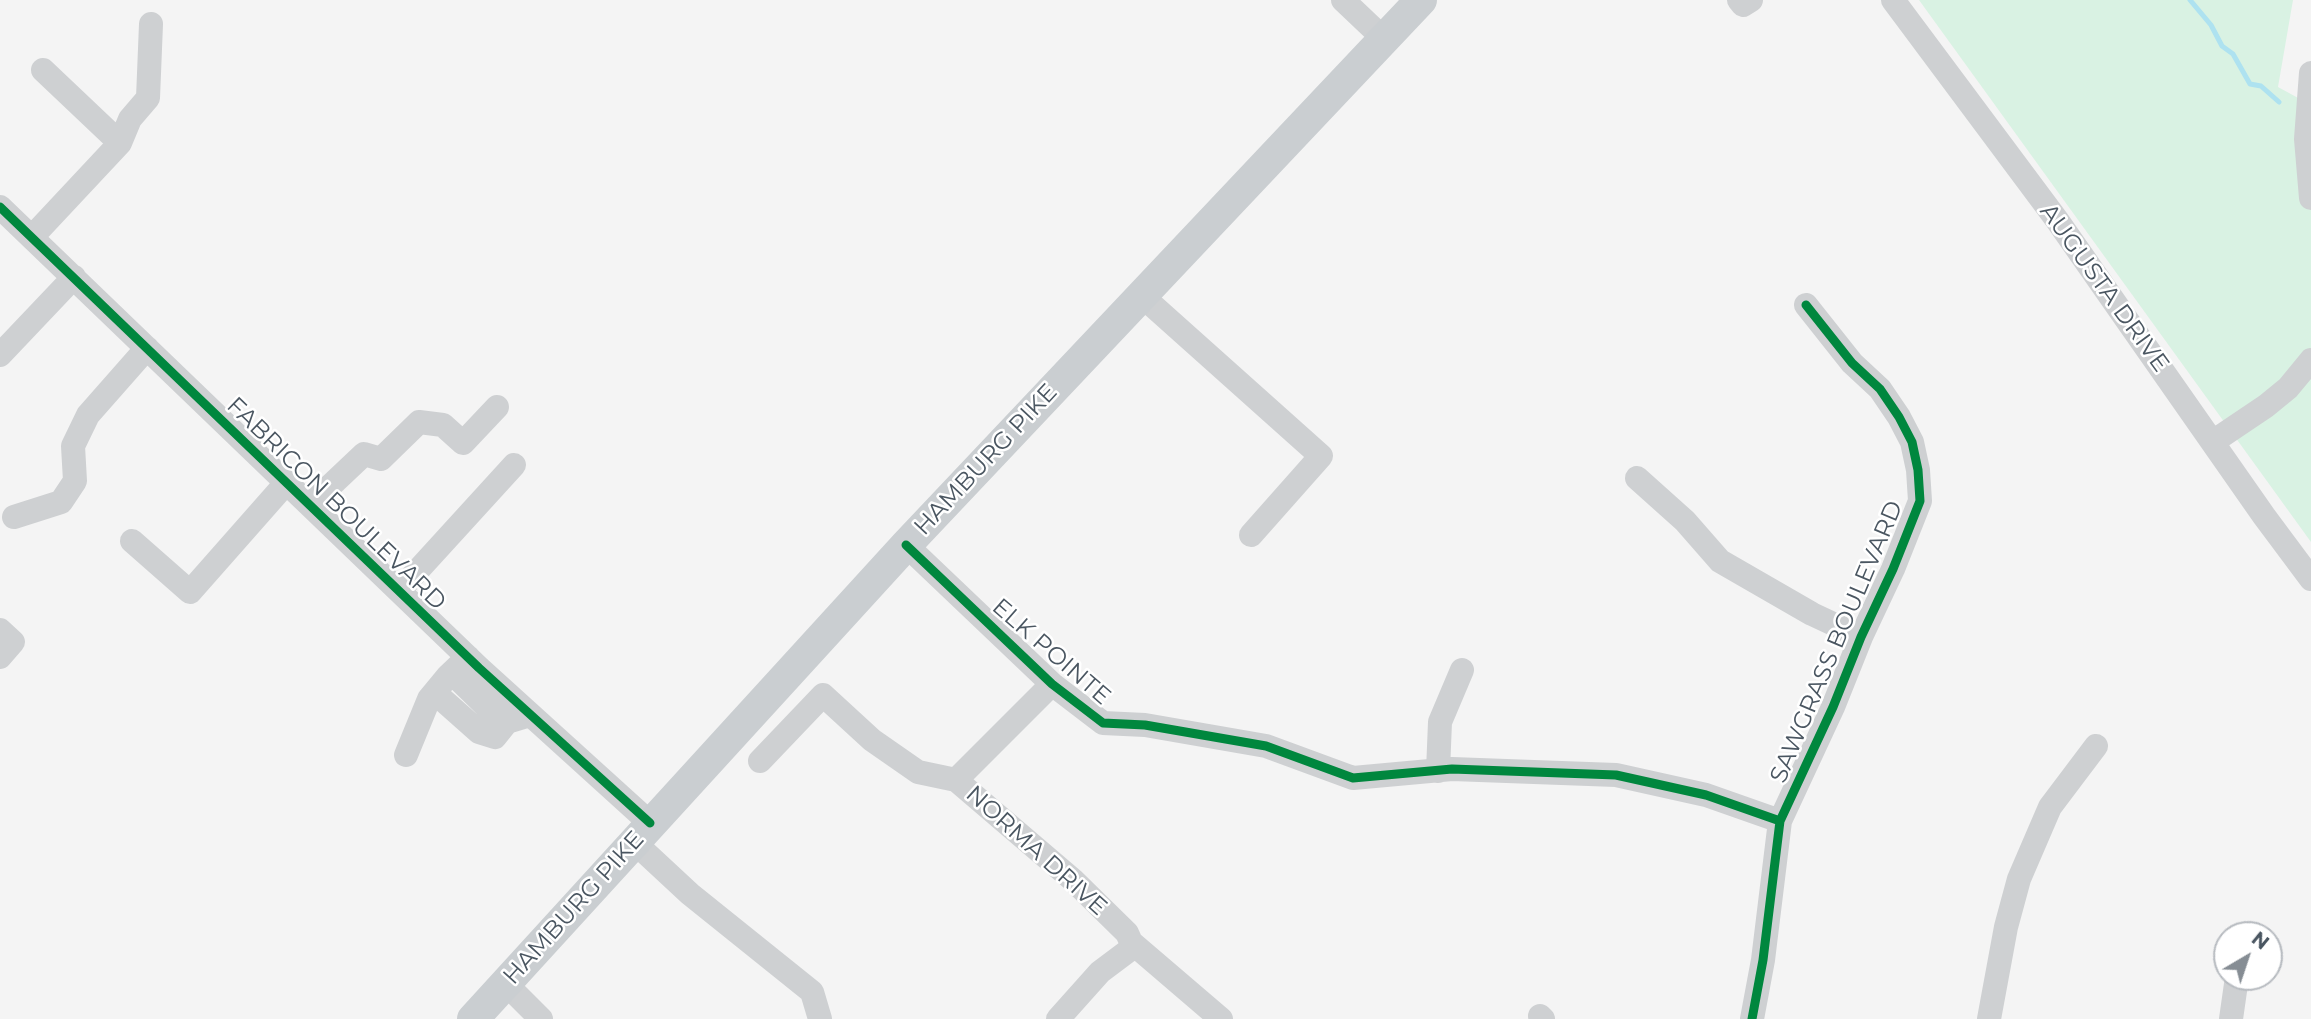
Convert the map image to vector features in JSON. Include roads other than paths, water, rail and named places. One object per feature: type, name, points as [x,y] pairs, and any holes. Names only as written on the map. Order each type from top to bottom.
[{"type":"main road","name":"HAMBURG PIKE","points":[[474,1019],[906,545],[1420,0]]},
{"type":"street","points":[[1343,0],[1383,38]]},
{"type":"street","points":[[1739,0],[1743,5],[1751,0]]},
{"type":"street","name":"AUGUSTA DRIVE","points":[[1893,0],[2057,220],[2311,579]]},
{"type":"street","points":[[32,237],[120,143],[130,119],[148,98],[151,24]]},
{"type":"street","points":[[43,70],[120,143]]},
{"type":"street","points":[[2311,73],[2306,139],[2311,198]]},
{"type":"street","name":"FABRICON BOULEVARD","points":[[0,208],[399,591],[460,665],[642,833],[690,894],[812,992],[820,1019]]},
{"type":"street","points":[[0,355],[74,277]]},
{"type":"street","points":[[1142,296],[1321,456],[1251,534]]},
{"type":"street","name":"SAWGRASS BOULEVARD","points":[[1752,1019],[1780,821],[1833,707],[1860,637],[1893,569],[1920,501],[1918,470],[1912,442],[1899,417],[1880,390],[1852,363],[1806,305]]},
{"type":"street","points":[[14,517],[61,502],[75,481],[73,446],[88,415],[148,348]]},
{"type":"street","points":[[2214,441],[2288,388],[2311,360]]},
{"type":"street","points":[[310,505],[364,454],[381,459],[419,422],[443,425],[463,443],[497,407]]},
{"type":"street","points":[[399,591],[514,465]]},
{"type":"street","points":[[1637,478],[1685,521],[1720,561],[1812,614],[1860,637]]},
{"type":"street","points":[[132,541],[190,592],[287,482]]},
{"type":"street","name":"ELK POINTE","points":[[906,545],[1052,684],[1103,723],[1145,725],[1266,746],[1353,778],[1438,771],[1616,775],[1706,795],[1780,821]]},
{"type":"street","points":[[0,630],[13,642],[0,657]]},
{"type":"street","points":[[406,755],[429,699],[460,665]]},
{"type":"street","points":[[1438,771],[1440,722],[1462,670]]},
{"type":"street","name":"NORMA DRIVE","points":[[1052,684],[956,780],[1073,880],[1127,933],[1131,942],[1221,1019]]},
{"type":"street","points":[[435,693],[478,732],[495,737],[518,718]]},
{"type":"street","points":[[760,761],[823,695],[872,740],[918,772],[956,780]]},
{"type":"street","points":[[1989,1019],[2006,927],[2019,879],[2050,807],[2096,746]]},
{"type":"street","points":[[1058,1019],[1100,972],[1132,948],[1131,942]]},
{"type":"street","points":[[506,985],[541,1019]]},
{"type":"street","points":[[2231,1019],[2236,991]]},
{"type":"waterway","points":[[2190,0],[2211,25],[2222,46],[2233,54],[2250,84],[2261,86],[2279,102]]}]
